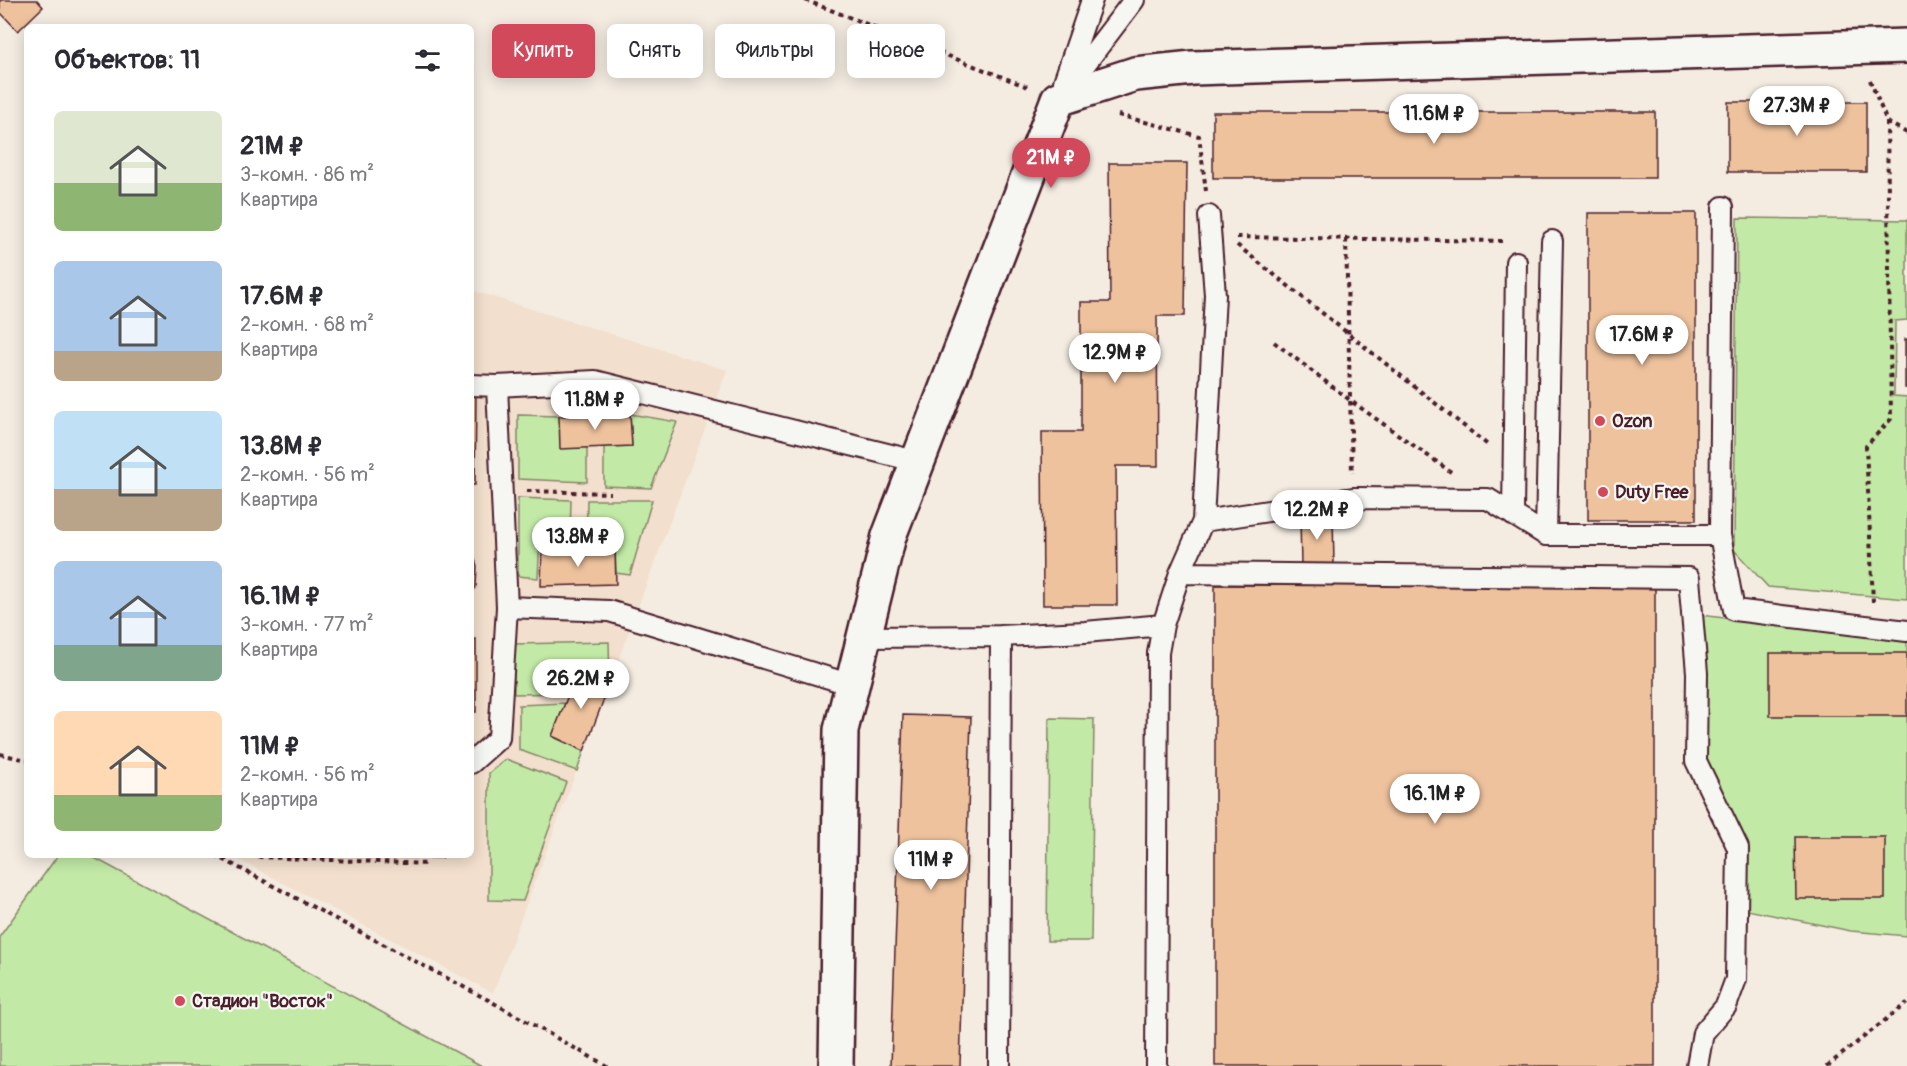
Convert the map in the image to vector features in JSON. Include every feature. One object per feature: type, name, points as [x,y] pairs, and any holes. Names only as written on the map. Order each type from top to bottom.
[{"type":"street","points":[[836,1066],[841,730],[889,536],[1058,99],[1135,74],[1193,68],[1907,46]]},
{"type":"lane","points":[[1058,99],[1092,0]]},
{"type":"lane","points":[[1058,99],[1134,0]]},
{"type":"lane","points":[[1723,207],[1720,535],[1734,610],[1907,631]]},
{"type":"lane","points":[[1156,1066],[1158,653],[1163,625],[1180,573],[1203,520],[1215,295],[1209,216]]},
{"type":"lane","points":[[1546,536],[1552,241]]},
{"type":"lane","points":[[1513,515],[1516,261]]},
{"type":"lane","points":[[474,385],[595,381],[919,462]]},
{"type":"lane","points":[[474,760],[499,738],[507,607],[497,386]]},
{"type":"lane","points":[[1203,520],[1353,498],[1488,499],[1546,536],[1720,535]]},
{"type":"lane","points":[[1180,573],[1689,578],[1697,673],[1695,761],[1738,848],[1736,979],[1726,1006],[1702,1033],[1697,1066]]},
{"type":"lane","points":[[507,607],[609,611],[852,685]]},
{"type":"lane","points":[[863,637],[1001,636],[1163,625]]},
{"type":"lane","points":[[999,1066],[1001,636]]},
{"type":"path","points":[[805,0],[1058,99]]},
{"type":"path","points":[[1857,48],[1887,122],[1891,419],[1866,446],[1874,627]]},
{"type":"path","points":[[1112,113],[1199,136],[1209,216]]},
{"type":"path","points":[[1887,122],[1907,133]]},
{"type":"path","points":[[1227,237],[1552,241]]},
{"type":"path","points":[[1346,239],[1353,498]]},
{"type":"path","points":[[1236,244],[1513,465]]},
{"type":"path","points":[[1274,342],[1351,401],[1488,499]]},
{"type":"path","points":[[501,490],[610,493]]},
{"type":"path","points":[[0,754],[24,759]]},
{"type":"path","points":[[221,858],[492,1002],[607,1066]]},
{"type":"path","points":[[284,858],[428,864]]},
{"type":"path","points":[[1827,1066],[1907,1003]]},
{"type":"shaded area","points":[[474,291],[727,370],[493,993],[236,858],[474,858]]},
{"type":"green space","points":[[1737,218],[1907,220],[1907,320],[1895,321],[1894,396],[1907,397],[1907,599],[1768,587],[1734,550]]},
{"type":"green space","points":[[630,414],[677,422],[651,488],[604,486],[604,447],[632,446]]},
{"type":"green space","points":[[518,415],[559,416],[587,448],[587,482],[518,479]]},
{"type":"green space","points":[[518,498],[571,500],[570,537],[540,537],[538,578],[518,576]]},
{"type":"green space","points":[[587,500],[652,500],[630,575],[616,573],[615,550],[586,551]]},
{"type":"green space","points":[[1700,615],[1907,640],[1907,936],[1851,931],[1747,910],[1744,844],[1704,758]]},
{"type":"green space","points":[[609,642],[610,683],[578,670],[569,693],[514,694],[514,644]]},
{"type":"green space","points":[[565,703],[552,736],[584,751],[577,771],[519,750],[519,705]]},
{"type":"green space","points":[[1049,718],[1094,719],[1091,941],[1047,941]]},
{"type":"green space","points":[[506,759],[566,782],[523,901],[489,900],[489,773]]},
{"type":"green space","name":"Стадион \"Восток\"","points":[[56,858],[95,858],[482,1066],[0,1066],[0,936]]},
{"type":"building","points":[[0,0],[37,0],[43,7],[18,31],[0,12]]},
{"type":"building","points":[[1728,102],[1866,102],[1866,172],[1728,172]]},
{"type":"building","points":[[1213,112],[1655,112],[1655,178],[1213,178]]},
{"type":"building","points":[[1109,163],[1187,163],[1185,316],[1157,316],[1158,466],[1116,466],[1117,605],[1043,605],[1042,432],[1081,432],[1081,302],[1110,302]]},
{"type":"building","points":[[1588,213],[1696,213],[1696,520],[1588,520]]},
{"type":"building","points":[[1905,339],[1907,339],[1907,388],[1905,388]]},
{"type":"building","points":[[474,396],[476,396],[475,485]]},
{"type":"building","points":[[630,414],[632,446],[560,449],[559,416]]},
{"type":"building","points":[[1333,516],[1334,565],[1301,566],[1300,517]]},
{"type":"building","points":[[615,550],[616,584],[541,586],[542,551]]},
{"type":"building","points":[[474,556],[477,566],[474,590]]},
{"type":"building","points":[[1215,585],[1655,585],[1655,1066],[1215,1066]]},
{"type":"building","points":[[474,639],[476,639],[476,712],[474,712]]},
{"type":"building","points":[[1770,653],[1907,653],[1907,716],[1770,716]]},
{"type":"building","points":[[578,670],[610,683],[584,751],[552,736]]},
{"type":"building","points":[[903,715],[971,717],[960,1066],[891,1066]]},
{"type":"building","points":[[1795,837],[1885,837],[1885,899],[1796,899]]},
{"type":"place","name":"Ozon","points":[[1600,421]]},
{"type":"place","name":"Duty Free","points":[[1603,492]]},
{"type":"place","name":"Стадион \"Восток\"","points":[[180,1001]]}]
